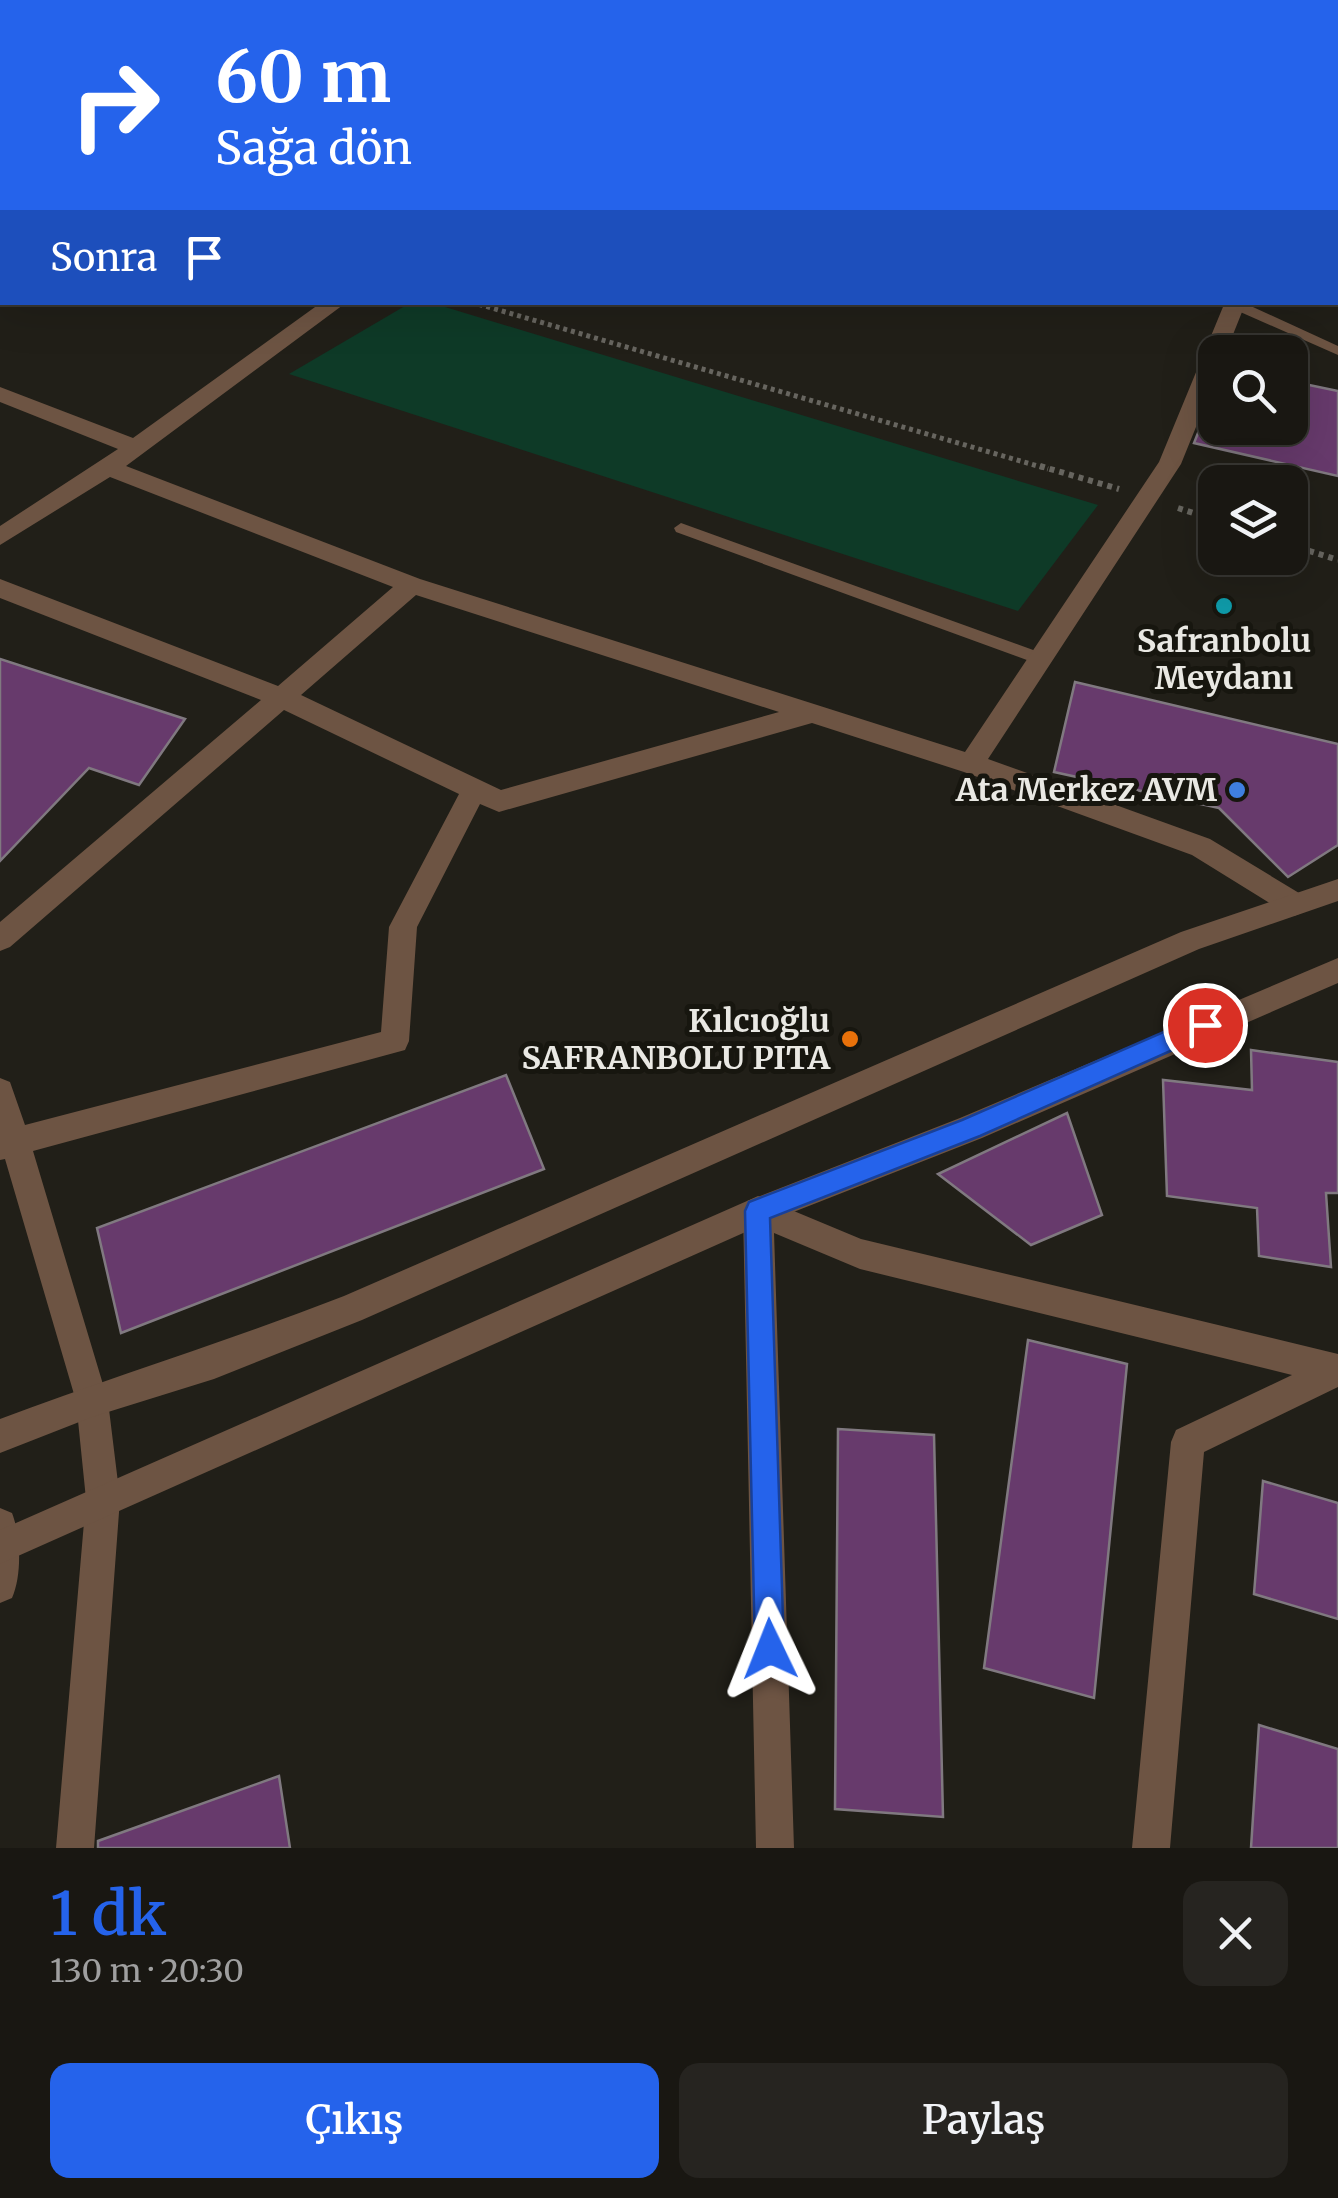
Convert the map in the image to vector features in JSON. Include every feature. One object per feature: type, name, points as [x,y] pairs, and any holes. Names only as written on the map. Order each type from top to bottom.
[{"type":"street","points":[[0,537],[108,468],[333,305]]},
{"type":"street","points":[[971,764],[1170,464],[1234,305]]},
{"type":"street","points":[[0,394],[136,448]]},
{"type":"street","points":[[108,468],[412,585],[971,764],[1201,847],[1294,904]]},
{"type":"street","points":[[0,514],[49,506]]},
{"type":"street","points":[[0,939],[412,585]]},
{"type":"street","points":[[0,588],[281,697],[500,801],[812,713]]},
{"type":"street","points":[[8,1144],[395,1041],[402,926],[474,789]]},
{"type":"street","points":[[0,1436],[92,1401],[214,1363],[351,1310],[1190,940],[1338,890]]},
{"type":"street","points":[[0,1586],[1,1539],[758,1211],[971,1128],[1338,970]]},
{"type":"street","points":[[0,1090],[8,1144],[92,1401],[103,1498],[75,1848]]},
{"type":"street","points":[[758,1211],[860,1254],[1338,1370]]},
{"type":"street","points":[[758,1211],[775,1848]]},
{"type":"street","points":[[1151,1848],[1188,1442],[1338,1370]]},
{"type":"lane","points":[[1239,305],[1338,351]]},
{"type":"lane","points":[[681,528],[1041,659]]},
{"type":"path","points":[[481,305],[1198,514]]},
{"type":"path","points":[[1308,551],[1338,560]]},
{"type":"green space","points":[[407,305],[439,305],[1098,505],[1018,611],[289,374]]},
{"type":"building","points":[[1308,385],[1338,391],[1338,476],[1308,469],[1308,465],[1290,465],[1203,445],[1308,445]]},
{"type":"building","points":[[0,659],[185,719],[139,785],[89,768],[0,861]]},
{"type":"building","name":"Ata Merkez AVM","points":[[1075,682],[1338,744],[1338,845],[1288,877],[1219,808],[1054,772]]},
{"type":"building","points":[[1251,1050],[1338,1062],[1338,1193],[1326,1193],[1331,1267],[1259,1256],[1257,1208],[1167,1196],[1163,1080],[1252,1090]]},
{"type":"building","points":[[506,1075],[544,1169],[121,1333],[97,1228]]},
{"type":"building","points":[[1067,1113],[1102,1215],[1031,1245],[938,1174]]},
{"type":"building","points":[[1028,1340],[1127,1364],[1094,1698],[984,1668]]},
{"type":"building","points":[[838,1429],[934,1435],[943,1817],[835,1809]]},
{"type":"building","points":[[1263,1481],[1338,1503],[1338,1619],[1254,1594]]},
{"type":"building","points":[[1259,1725],[1338,1749],[1338,1848],[1251,1848]]},
{"type":"building","points":[[279,1776],[290,1848],[98,1848],[98,1841]]},
{"type":"place","name":"Safranbolu Meydanı","points":[[1224,606]]},
{"type":"place","name":"Ata Merkez AVM","points":[[1237,790]]},
{"type":"place","name":"Kılcıoğlu SAFRANBOLU PITA","points":[[850,1039]]},
{"type":"route","points":[[770,1649],[758,1211],[971,1128],[1205,1025]]}]
